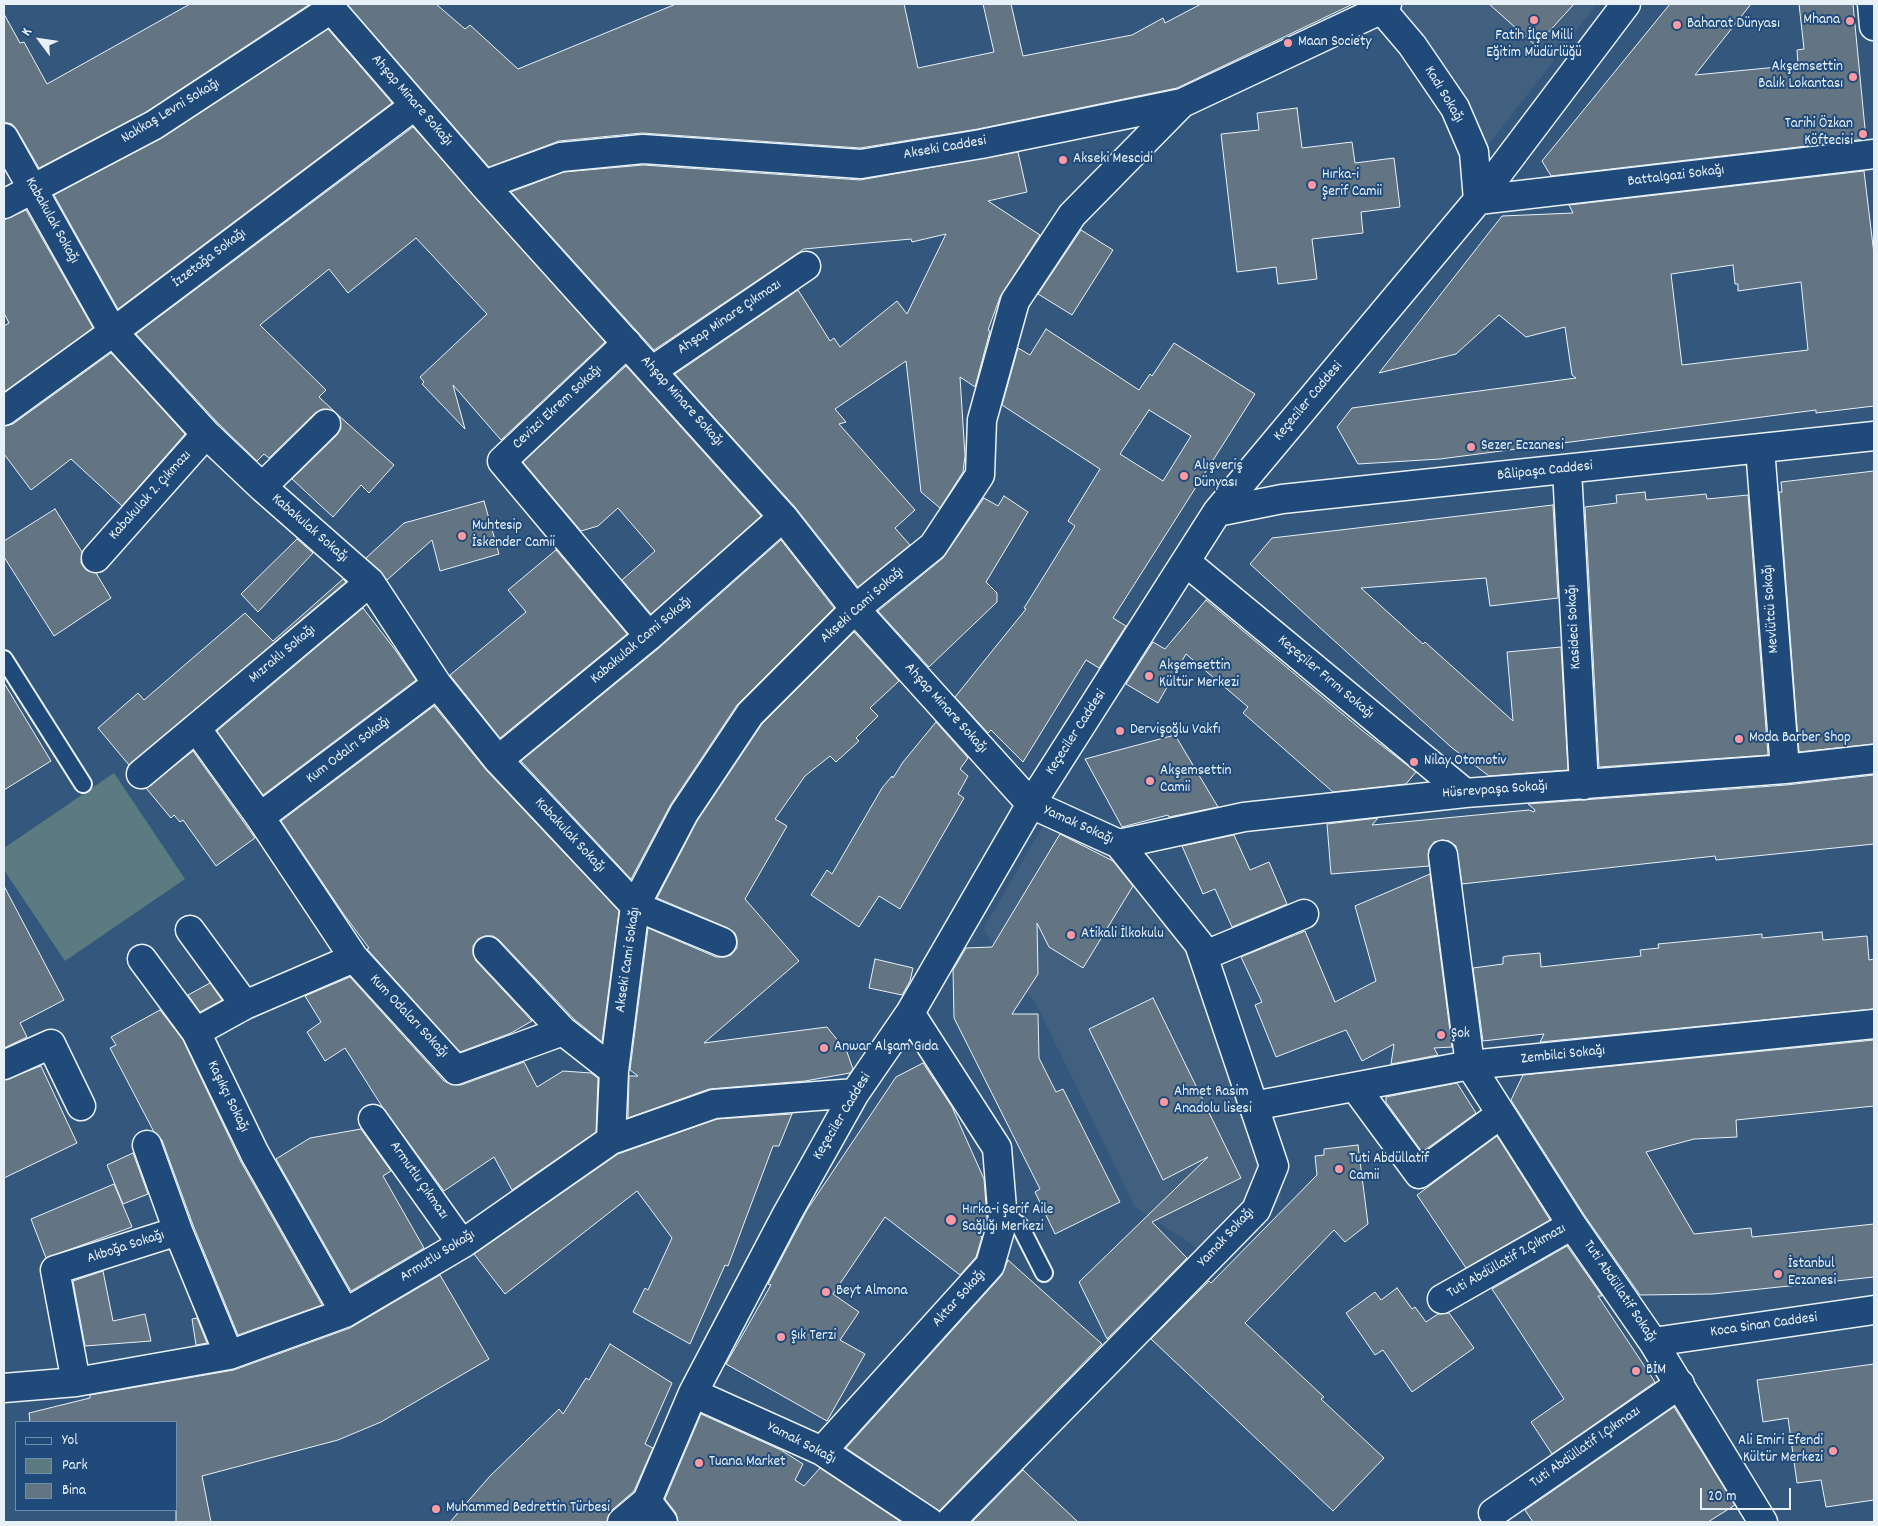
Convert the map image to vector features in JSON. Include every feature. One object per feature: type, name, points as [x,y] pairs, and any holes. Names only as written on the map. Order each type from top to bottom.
[{"type":"street","name":"Keçeciler Caddesi","points":[[622,1522],[655,1512],[692,1393],[787,1214],[855,1093],[910,1013],[1031,804],[1217,512],[1478,200],[1626,4]]},
{"type":"street","points":[[1872,4],[1874,26]]},
{"type":"street","name":"Ahşap Minare Sokağı","points":[[329,6],[414,106],[653,370],[783,518],[855,609],[1031,804]]},
{"type":"street","name":"Nakkaş Levni Sokağı","points":[[4,204],[154,125],[329,6]]},
{"type":"street","name":"Kadı Sokağı","points":[[1381,6],[1412,45],[1454,108],[1474,152],[1478,200]]},
{"type":"street","name":"Akseki Caddesi","points":[[484,184],[561,157],[643,149],[861,164],[980,144],[1182,103],[1381,6]]},
{"type":"street","name":"Akseki Cami Sokağı","points":[[611,1140],[614,1071],[635,906],[684,813],[750,714],[855,609],[933,546],[980,476],[982,420],[1015,301],[1072,215],[1182,103]]},
{"type":"street","name":"İzzetağa Sokağı","points":[[4,410],[113,332],[414,106]]},
{"type":"street","name":"Kabakulak Sokağı","points":[[4,138],[113,332],[206,434],[262,487],[370,582],[437,684],[498,760],[635,906]]},
{"type":"street","name":"Battalgazi Sokağı","points":[[1478,200],[1874,154]]},
{"type":"street","name":"Ahşap Minare Çıkmazı","points":[[653,370],[806,266]]},
{"type":"street","name":"Cevizci Ekrem Sokağı","points":[[627,343],[502,461],[649,636]]},
{"type":"street","points":[[262,487],[326,424]]},
{"type":"street","name":"Kabakulak 2. Çıkmazı","points":[[96,558],[206,434]]},
{"type":"street","name":"Bâlipaşa Caddesi","points":[[1217,512],[1282,498],[1566,470],[1874,436]]},
{"type":"street","name":"Mevlütcü Sokağı","points":[[1760,448],[1784,770]]},
{"type":"street","name":"Kasideci Sokağı","points":[[1566,470],[1584,785]]},
{"type":"street","name":"Kabakulak Cami Sokağı","points":[[498,760],[649,636],[783,518]]},
{"type":"street","name":"Keçeçiler Fırını Sokağı","points":[[1186,562],[1465,793]]},
{"type":"street","name":"Mızraklı Sokağı","points":[[141,774],[370,582]]},
{"type":"street","name":"Kum Odalrı Sokağı","points":[[260,817],[437,684]]},
{"type":"street","points":[[196,728],[260,817]]},
{"type":"street","name":"Hüsrevpaşa Sokağı","points":[[1119,844],[1244,817],[1465,793],[1784,770],[1874,759]]},
{"type":"street","name":"Yamak Sokağı","points":[[950,1522],[1256,1210],[1274,1166],[1199,944],[1119,844],[1031,804]]},
{"type":"street","name":"Kum Odaları Sokağı","points":[[260,817],[354,958],[456,1070],[564,1031]]},
{"type":"street","points":[[1443,855],[1470,1066]]},
{"type":"street","points":[[635,906],[722,942]]},
{"type":"street","points":[[1203,956],[1304,914]]},
{"type":"street","points":[[190,930],[245,1006]]},
{"type":"street","points":[[488,951],[564,1031],[614,1071]]},
{"type":"street","points":[[196,1032],[245,1006],[354,958]]},
{"type":"street","name":"Kaşıkçı Sokağı","points":[[142,959],[196,1032],[255,1154],[344,1313]]},
{"type":"street","name":"Aktar Sokağı","points":[[822,1451],[990,1265],[1003,1220],[997,1148],[910,1013]]},
{"type":"street","name":"Zembilci Sokağı","points":[[1253,1106],[1470,1066],[1874,1024]]},
{"type":"street","points":[[4,1065],[51,1044],[81,1106]]},
{"type":"street","name":"Tuti Abdüllatif Sokağı","points":[[1470,1066],[1572,1225],[1680,1384],[1763,1522]]},
{"type":"street","points":[[1355,1087],[1419,1174],[1502,1114]]},
{"type":"street","name":"Armutlu Sokağı","points":[[4,1388],[76,1382],[228,1355],[344,1313],[462,1244],[611,1140],[714,1104],[855,1093]]},
{"type":"street","name":"Armutlu Çıkmazı","points":[[374,1118],[462,1244]]},
{"type":"street","points":[[147,1145],[178,1231]]},
{"type":"street","name":"Tuti Abdüllatif 2.Çıkmazı","points":[[1442,1299],[1572,1225]]},
{"type":"street","name":"Akboğa Sokağı","points":[[76,1382],[55,1270],[178,1231],[228,1355]]},
{"type":"street","name":"Koca Sinan Caddesi","points":[[1653,1342],[1874,1310]]},
{"type":"street","name":"Tuti Abdüllatif 1.Çıkmazı","points":[[1493,1513],[1680,1384]]},
{"type":"street","name":"Yamak Sokağı","points":[[692,1393],[822,1451],[929,1522]]},
{"type":"lane","points":[[4,659],[83,784]]},
{"type":"lane","points":[[1002,1212],[1020,1226],[1044,1273]]},
{"type":"shaded area","points":[[1404,4],[1597,4],[1487,147],[1397,13]]},
{"type":"shaded area","points":[[1045,823],[1117,851],[1192,944],[1271,1130],[1281,1198],[1218,1262],[1135,1207],[1037,1006],[983,929]]},
{"type":"green space","points":[[114,773],[185,879],[65,961],[4,870],[4,848]]},
{"type":"building","points":[[190,4],[310,4],[146,112],[39,168],[17,130],[12,124],[4,122],[4,14],[20,43],[24,42],[47,84]]},
{"type":"building","points":[[347,4],[436,4],[465,29],[470,25],[518,69],[676,4],[904,4],[918,68],[994,52],[983,4],[1011,4],[1023,56],[1132,35],[1163,18],[1165,23],[1201,4],[1353,4],[1177,88],[978,129],[860,148],[642,133],[559,141],[489,167]]},
{"type":"building","name":"Fatih İlçe Milli Eğitim Müdürlüğü","points":[[1489,4],[1574,4],[1536,46]]},
{"type":"building","points":[[1670,4],[1751,4],[1695,75],[1798,65],[1797,50],[1804,49],[1799,4],[1853,4],[1866,139],[1551,176],[1542,161]]},
{"type":"building","points":[[328,29],[392,103],[118,309],[54,195],[162,138]]},
{"type":"building","name":"Hırka-i Şerif Camii","points":[[1297,108],[1302,148],[1352,142],[1355,163],[1394,158],[1400,207],[1361,212],[1363,233],[1312,239],[1317,279],[1278,284],[1276,267],[1237,272],[1221,134],[1259,130],[1257,113]]},
{"type":"building","points":[[413,127],[605,342],[501,440],[453,385],[465,429],[422,384],[424,382],[420,377],[487,314],[416,238],[348,293],[329,269],[260,325],[326,390],[319,397],[335,412],[323,409],[315,413],[269,458],[264,454],[257,461],[217,422],[136,334]]},
{"type":"building","points":[[1018,152],[1027,192],[988,201],[1040,235],[1000,297],[988,330],[990,331],[975,387],[960,377],[965,456],[963,472],[940,508],[921,492],[906,361],[835,409],[846,422],[839,424],[915,510],[895,528],[910,545],[858,587],[795,507],[675,374],[798,290],[830,341],[834,338],[840,347],[897,301],[907,314],[946,234],[912,242],[911,239],[804,249],[654,350],[511,192],[564,172],[643,165],[860,180]]},
{"type":"building","points":[[1864,171],[1874,254],[1874,406],[1816,413],[1816,410],[1440,459],[1358,464],[1337,427],[1352,408],[1576,378],[1572,375],[1565,327],[1526,337],[1499,315],[1456,354],[1379,373],[1502,216],[1573,213],[1569,205]],"holes":[[[1733,265],[1735,284],[1738,284],[1738,291],[1801,282],[1808,350],[1682,365],[1671,274]]]},
{"type":"building","points":[[26,210],[93,328],[4,392],[4,326],[9,323],[4,313],[4,220]]},
{"type":"building","points":[[1081,230],[1113,250],[1072,315],[1038,294]]},
{"type":"building","points":[[1046,329],[1139,390],[1150,374],[1152,376],[1174,343],[1255,394],[1113,618],[1126,626],[1099,668],[1086,660],[1023,762],[991,730],[988,733],[955,697],[1026,609],[1024,608],[1075,526],[1068,521],[1100,469],[1002,405],[1018,348],[1030,355]],"holes":[[[1149,410],[1191,436],[1163,481],[1120,454]]]},
{"type":"building","points":[[111,353],[185,434],[122,506],[71,459],[31,490],[4,454],[4,426],[13,424]]},
{"type":"building","points":[[626,366],[761,516],[651,614],[622,580],[655,551],[618,508],[598,526],[581,531],[523,462]]},
{"type":"building","points":[[338,415],[394,465],[369,493],[361,485],[333,517],[292,479],[337,435],[341,428]]},
{"type":"building","points":[[1874,471],[1874,744],[1799,752],[1779,492],[1782,492],[1781,482]]},
{"type":"building","points":[[1645,492],[1646,500],[1706,494],[1707,499],[1748,495],[1768,755],[1599,767],[1585,507],[1617,503],[1616,495]]},
{"type":"building","points":[[1004,496],[1028,512],[986,582],[997,593],[997,602],[929,667],[878,611],[943,558],[984,498],[998,506]]},
{"type":"building","name":"Muhtesip İskender Camii","points":[[484,501],[499,554],[440,571],[432,540],[387,580],[366,558],[404,523]]},
{"type":"building","points":[[1553,505],[1558,598],[1490,606],[1486,578],[1361,588],[1423,644],[1425,642],[1513,721],[1507,652],[1561,647],[1568,770],[1489,776],[1451,747],[1250,564],[1272,538]]},
{"type":"building","points":[[55,509],[82,552],[81,563],[86,570],[96,573],[111,598],[54,636],[4,557],[4,541]]},
{"type":"building","points":[[297,539],[313,553],[258,612],[241,594]]},
{"type":"building","points":[[781,540],[834,608],[737,705],[671,804],[631,879],[521,761],[659,648]]},
{"type":"building","points":[[556,550],[627,634],[500,738],[450,675],[526,612],[508,590]]},
{"type":"building","points":[[343,579],[346,582],[129,765],[98,728],[138,693],[144,700],[245,613],[273,641]]},
{"type":"building","points":[[1206,600],[1363,731],[1416,772],[1406,784],[1333,792],[1243,713],[1248,707],[1186,654],[1158,703],[1126,684],[1153,642],[1165,649]]},
{"type":"building","points":[[363,608],[416,680],[263,795],[217,731]]},
{"type":"building","points":[[854,632],[899,681],[870,708],[878,716],[856,738],[859,741],[836,762],[830,756],[805,776],[775,819],[787,826],[745,899],[799,961],[704,1043],[827,1027],[847,1052],[853,1069],[850,1073],[805,1081],[709,1089],[628,1118],[629,1076],[638,1076],[630,1070],[648,928],[716,957],[731,955],[737,948],[735,933],[728,928],[657,898],[697,821],[762,724]]},
{"type":"building","points":[[4,683],[51,761],[4,790]]},
{"type":"building","points":[[434,706],[487,771],[619,911],[602,1042],[574,1019],[499,940],[493,936],[485,936],[478,939],[473,946],[473,954],[476,961],[532,1021],[511,1033],[460,1052],[367,949],[369,948],[345,916],[281,821]]},
{"type":"building","points":[[936,722],[968,758],[960,769],[968,776],[958,794],[964,798],[900,909],[879,896],[859,927],[811,895],[827,870],[832,874],[882,788],[892,776],[893,778],[903,762]]},
{"type":"building","name":"Akşemsettin Camii","points":[[1175,735],[1218,807],[1169,817],[1168,815],[1122,827],[1085,759]]},
{"type":"building","points":[[193,751],[255,838],[216,866],[183,820],[180,822],[174,815],[171,818],[146,788]]},
{"type":"building","points":[[1874,775],[1874,844],[1716,860],[1715,856],[1462,884],[1456,846],[1449,841],[1442,840],[1434,842],[1429,849],[1429,866],[1331,874],[1327,824],[1378,818],[1372,825],[1529,810],[1534,812],[1535,810],[1528,804],[1786,785]]},
{"type":"building","points":[[1060,834],[1113,861],[1133,886],[1083,968],[1049,947],[1037,923],[1038,974],[1012,1014],[1038,1014],[1039,1058],[1056,1092],[1063,1089],[1120,1202],[1055,1234],[1035,1192],[1040,1189],[954,1018],[953,970],[966,948],[992,947]]},
{"type":"building","points":[[1234,835],[1250,870],[1269,862],[1287,904],[1232,927],[1215,889],[1203,894],[1182,846]]},
{"type":"building","points":[[1430,874],[1452,1047],[1434,1048],[1438,1055],[1391,1064],[1394,1044],[1362,1061],[1346,1030],[1276,1057],[1255,1005],[1262,1002],[1241,957],[1305,931],[1335,1002],[1376,981],[1355,906]]},
{"type":"building","points":[[4,886],[64,1000],[20,1023],[27,1037],[4,1048]]},
{"type":"building","points":[[1822,932],[1823,940],[1867,936],[1869,960],[1874,959],[1874,1009],[1540,1042],[1544,1034],[1483,1041],[1473,968],[1503,964],[1503,957],[1540,953],[1541,967],[1641,956],[1640,950],[1659,948],[1658,944],[1762,934],[1762,938]]},
{"type":"building","points":[[875,959],[913,968],[910,981],[902,995],[869,988]]},
{"type":"building","points":[[350,977],[444,1081],[452,1085],[461,1085],[524,1062],[537,1087],[563,1071],[591,1073],[598,1078],[596,1132],[512,1190],[494,1157],[444,1191],[383,1108],[345,1048],[325,1061],[307,1032],[321,1022],[305,996]]},
{"type":"building","points":[[210,983],[222,1000],[200,1012],[188,995]]},
{"type":"building","points":[[1153,998],[1241,1178],[1152,1222],[1187,1258],[1107,1339],[1079,1282],[1208,1157],[1163,1180],[1089,1029]]},
{"type":"building","points":[[160,1010],[183,1040],[241,1162],[322,1305],[238,1335],[193,1225],[162,1140],[154,1132],[110,1048],[116,1045],[111,1037]]},
{"type":"building","points":[[1874,1040],[1874,1106],[1736,1120],[1737,1137],[1694,1139],[1646,1152],[1694,1234],[1751,1228],[1752,1237],[1874,1224],[1874,1277],[1713,1294],[1640,1295],[1585,1216],[1511,1100],[1523,1075]]},
{"type":"building","points":[[923,1063],[952,1107],[984,1179],[987,1218],[978,1234],[982,1237],[976,1257],[960,1275],[885,1217],[833,1294],[859,1312],[840,1340],[865,1354],[827,1421],[726,1364],[771,1285],[768,1284],[807,1210],[896,1077]]},
{"type":"building","points":[[41,1066],[77,1143],[4,1178],[4,1080]]},
{"type":"building","points":[[1457,1083],[1476,1113],[1422,1152],[1386,1102],[1386,1097]]},
{"type":"building","points":[[792,1114],[779,1146],[773,1146],[728,1266],[725,1265],[690,1344],[633,1312],[645,1288],[648,1290],[672,1238],[637,1191],[505,1294],[474,1254],[618,1154],[717,1119]]},
{"type":"building","points":[[361,1129],[391,1171],[383,1176],[424,1248],[351,1291],[276,1159],[310,1138]]},
{"type":"building","points":[[1497,1136],[1550,1220],[1466,1268],[1417,1195]]},
{"type":"building","points":[[1358,1145],[1368,1224],[1345,1242],[1334,1230],[1245,1323],[1324,1397],[1321,1399],[1384,1458],[1333,1511],[1151,1339],[1209,1281],[1211,1283],[1317,1175],[1315,1156],[1324,1155],[1324,1149]]},
{"type":"building","points":[[133,1153],[148,1194],[123,1204],[107,1165]]},
{"type":"building","points":[[114,1184],[132,1227],[46,1258],[31,1219]]},
{"type":"building","points":[[1567,1246],[1602,1296],[1598,1296],[1655,1382],[1552,1454],[1531,1422],[1564,1399],[1492,1289]]},
{"type":"building","points":[[1008,1260],[1102,1344],[939,1511],[846,1448],[1002,1275]]},
{"type":"building","points":[[103,1271],[113,1321],[145,1314],[151,1341],[85,1346],[73,1281]]},
{"type":"building","points":[[440,1275],[489,1359],[381,1422],[338,1440],[202,1476],[211,1522],[176,1522],[176,1511],[178,1511],[178,1421],[30,1421],[29,1413],[90,1398],[90,1395],[234,1370],[350,1328]]},
{"type":"building","points":[[1397,1288],[1412,1309],[1415,1307],[1426,1322],[1438,1314],[1449,1313],[1474,1348],[1412,1392],[1383,1350],[1375,1355],[1346,1313],[1375,1292],[1381,1300]]},
{"type":"building","points":[[197,1318],[207,1343],[196,1345],[192,1319]]},
{"type":"building","points":[[610,1344],[672,1383],[645,1444],[653,1448],[634,1491],[612,1510],[607,1522],[450,1522],[490,1476],[559,1409],[563,1414],[586,1378],[589,1380]]},
{"type":"building","name":"Ali Emiri Efendi Kültür Merkezi","points":[[1874,1364],[1874,1500],[1826,1507],[1821,1480],[1797,1483],[1788,1418],[1763,1422],[1757,1380]]},
{"type":"building","points":[[1674,1407],[1735,1505],[1708,1522],[1533,1522],[1525,1510]]},
{"type":"building","points":[[701,1414],[781,1450],[803,1464],[795,1480],[804,1486],[820,1468],[901,1522],[678,1522],[676,1513],[665,1499]]},
{"type":"building","points":[[1023,1470],[1078,1522],[972,1522]]},
{"type":"place","name":"Fatih İlçe Milli Eğitim Müdürlüğü","points":[[1534,20]]},
{"type":"place","name":"Mhana","points":[[1850,21]]},
{"type":"place","name":"Baharat Dünyası","points":[[1677,25]]},
{"type":"place","name":"Maan Society","points":[[1288,43]]},
{"type":"place","name":"Akşemsettin Balık Lokantası","points":[[1853,77]]},
{"type":"place","name":"Tarihi Özkan Köftecisi","points":[[1863,134]]},
{"type":"place","name":"Akseki Mescidi","points":[[1063,160]]},
{"type":"place","name":"Hırka-i Şerif Camii","points":[[1312,185]]},
{"type":"place","name":"Sezer Eczanesi","points":[[1471,447]]},
{"type":"place","name":"Alışveriş Dünyası","points":[[1184,476]]},
{"type":"place","name":"Muhtesip İskender Camii","points":[[462,536]]},
{"type":"place","name":"Akşemsettin Kültür Merkezi","points":[[1149,676]]},
{"type":"place","name":"Dervişoğlu Vakfı","points":[[1120,731]]},
{"type":"place","name":"Moda Barber Shop","points":[[1739,739]]},
{"type":"place","name":"Nilay Otomotiv","points":[[1414,762]]},
{"type":"place","name":"Akşemsettin Camii","points":[[1150,781]]},
{"type":"place","name":"Atikali İlkokulu","points":[[1071,935]]},
{"type":"place","name":"Şok","points":[[1441,1035]]},
{"type":"place","name":"Anwar Alşam Gıda","points":[[824,1048]]},
{"type":"place","name":"Ahmet Rasim Anadolu lisesi","points":[[1164,1102]]},
{"type":"place","name":"Tuti Abdüllatif Camii","points":[[1339,1169]]},
{"type":"place","name":"Hırka-i Şerif Aile Sağlığı Merkezi","points":[[951,1220]]},
{"type":"place","name":"İstanbul Eczanesi","points":[[1778,1274]]},
{"type":"place","name":"Beyt Almona","points":[[826,1292]]},
{"type":"place","name":"Şık Terzi","points":[[781,1337]]},
{"type":"place","name":"BİM","points":[[1636,1371]]},
{"type":"place","name":"Ali Emiri Efendi Kültür Merkezi","points":[[1833,1451]]},
{"type":"place","name":"Tuana Market","points":[[699,1463]]},
{"type":"place","name":"Muhammed Bedrettin Türbesi","points":[[436,1509]]}]
